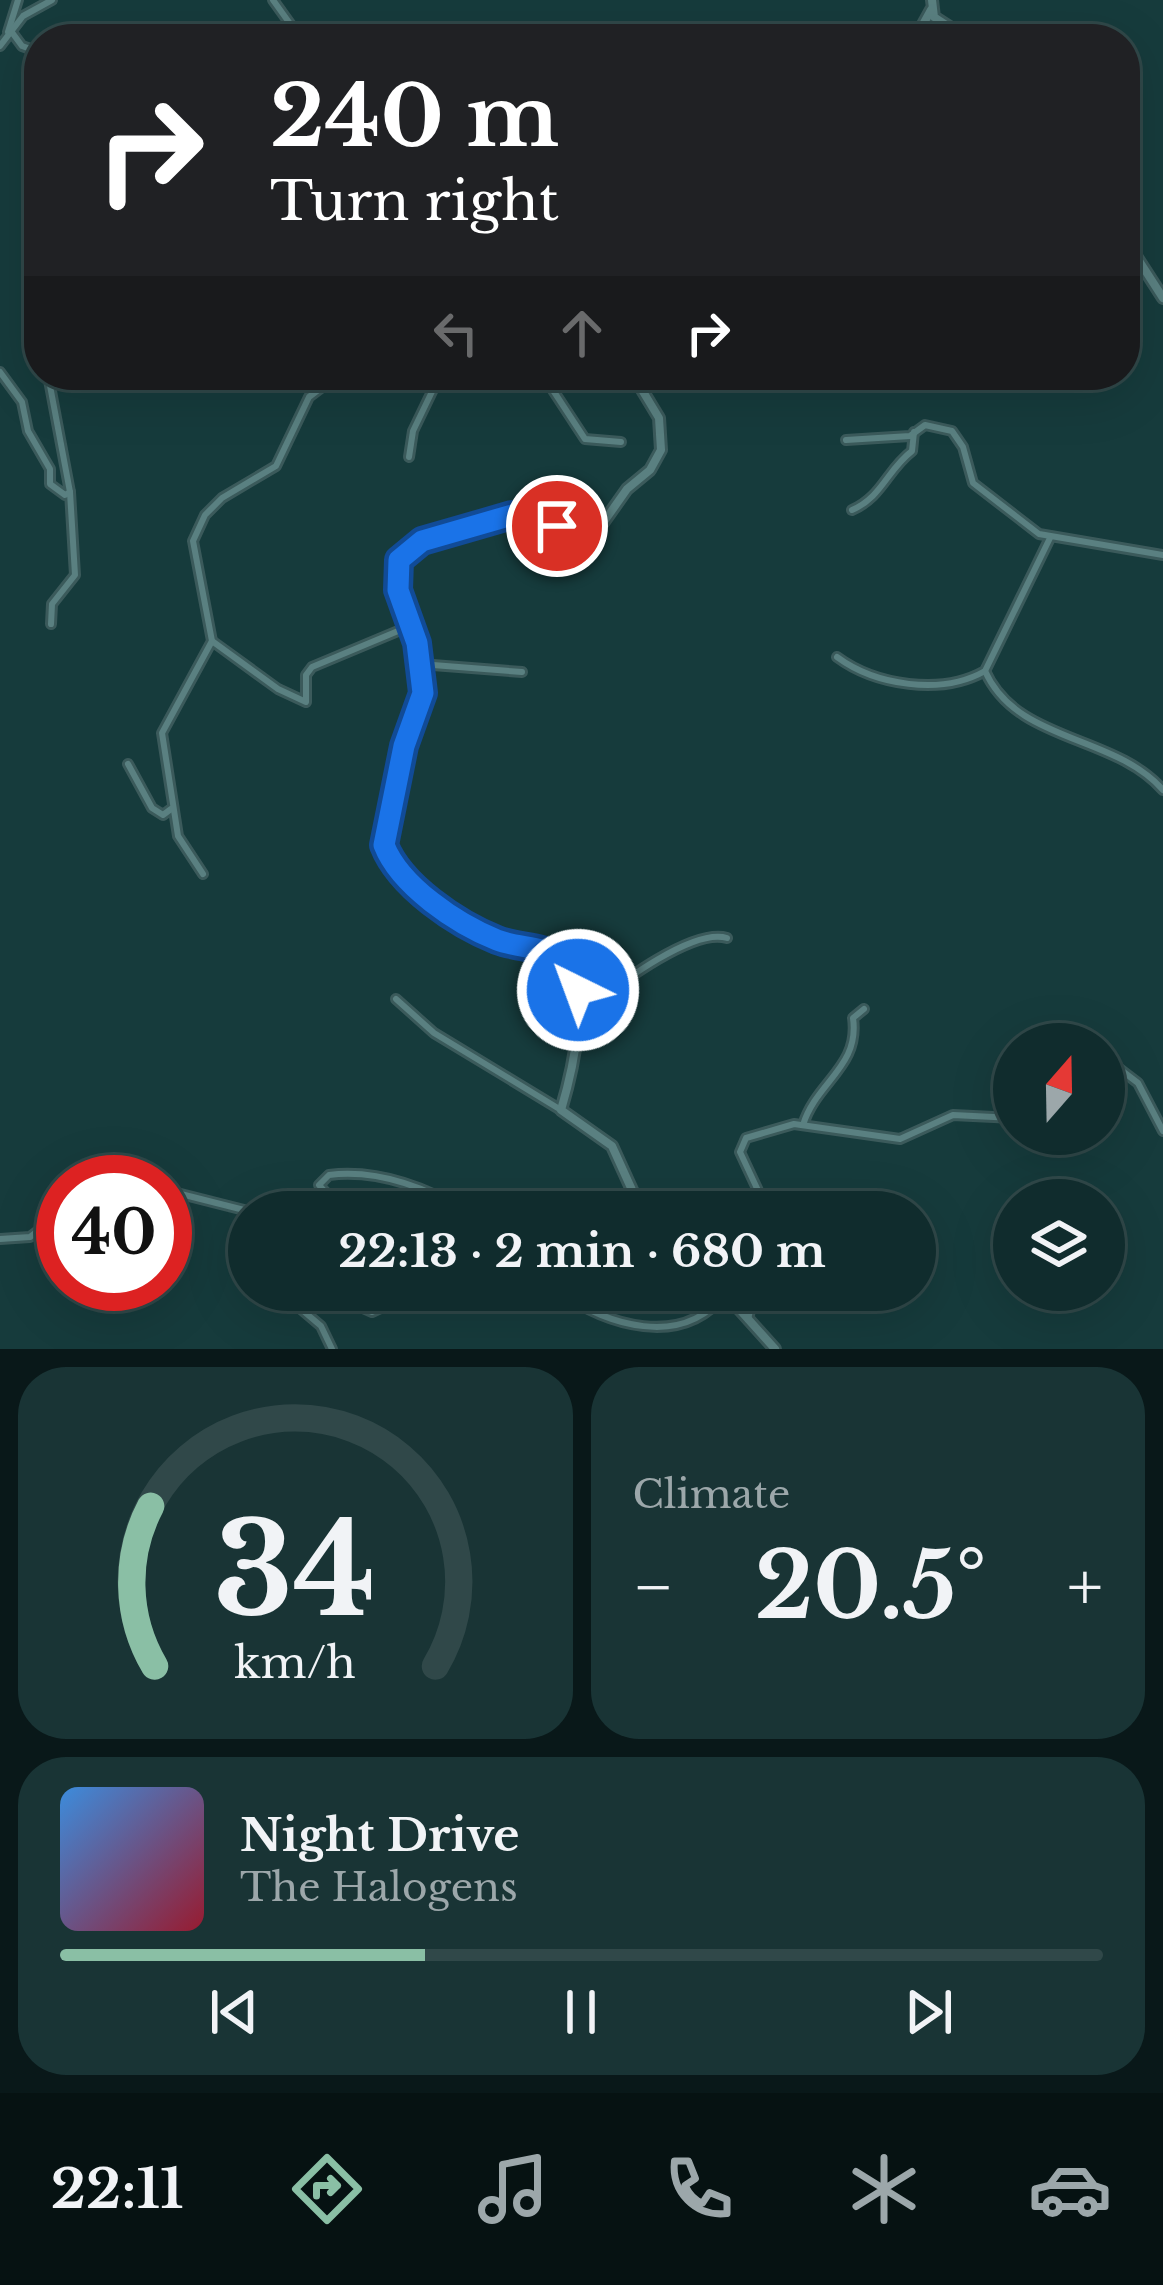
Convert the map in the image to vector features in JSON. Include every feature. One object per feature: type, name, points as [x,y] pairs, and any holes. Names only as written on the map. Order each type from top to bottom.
[{"type":"street","points":[[10,33],[17,0]]},
{"type":"street","points":[[0,46],[23,16],[52,0]]},
{"type":"street","points":[[10,33],[24,47]]},
{"type":"street","points":[[1140,262],[1163,298]]},
{"type":"street","points":[[0,371],[22,402],[28,430],[50,469],[50,484],[57,493],[70,492]]},
{"type":"street","points":[[51,390],[70,492],[75,575],[52,604],[51,624]]},
{"type":"street","points":[[318,390],[309,397],[276,466],[222,498],[205,515],[193,541],[212,641],[278,689],[306,701],[306,675],[312,667],[410,626]]},
{"type":"street","points":[[409,458],[412,431],[432,390]]},
{"type":"street","points":[[550,390],[585,439],[621,442]]},
{"type":"street","points":[[561,1110],[574,1060],[578,984],[560,957],[484,933],[425,895],[387,854],[386,831],[401,758],[422,702],[420,664],[397,569],[415,544],[512,515],[575,531],[609,518],[661,450],[658,418],[642,390]]},
{"type":"street","points":[[846,440],[938,426],[958,436],[973,483],[1050,538],[1163,555]]},
{"type":"street","points":[[852,510],[874,499],[893,464],[912,451],[914,432]]},
{"type":"street","points":[[837,657],[888,683],[972,678],[986,671],[1050,538]]},
{"type":"street","points":[[203,874],[178,836],[162,734],[212,641]]},
{"type":"street","points":[[420,664],[522,671]]},
{"type":"street","points":[[986,671],[996,695],[1023,717],[1121,758],[1163,790]]},
{"type":"street","points":[[128,764],[152,808],[163,815],[171,809]]},
{"type":"street","points":[[577,1016],[681,946],[713,934],[727,938]]},
{"type":"street","points":[[396,999],[434,1033],[612,1146],[632,1191]]},
{"type":"street","points":[[802,1125],[818,1094],[848,1061],[854,1046],[853,1018],[864,1009]]},
{"type":"street","points":[[1125,1073],[1135,1080],[1163,1130]]},
{"type":"street","points":[[759,1191],[740,1146],[746,1138],[802,1125],[900,1139],[953,1115],[993,1117]]},
{"type":"street","points":[[322,1191],[323,1180],[343,1174],[377,1176],[431,1191]]},
{"type":"street","points":[[192,1197],[228,1206]]},
{"type":"street","points":[[0,1239],[29,1237],[36,1232]]},
{"type":"street","points":[[303,1311],[321,1326],[332,1349]]},
{"type":"street","points":[[595,1311],[613,1321],[658,1331],[700,1321],[708,1311]]},
{"type":"street","points":[[741,1311],[775,1349]]},
{"type":"street","points":[[748,1319],[750,1311]]},
{"type":"route","points":[[557,526],[512,515],[422,541],[399,560],[398,590],[415,634],[423,693],[404,746],[384,845],[395,866],[436,903],[494,938],[560,957],[574,973],[578,990]]}]
